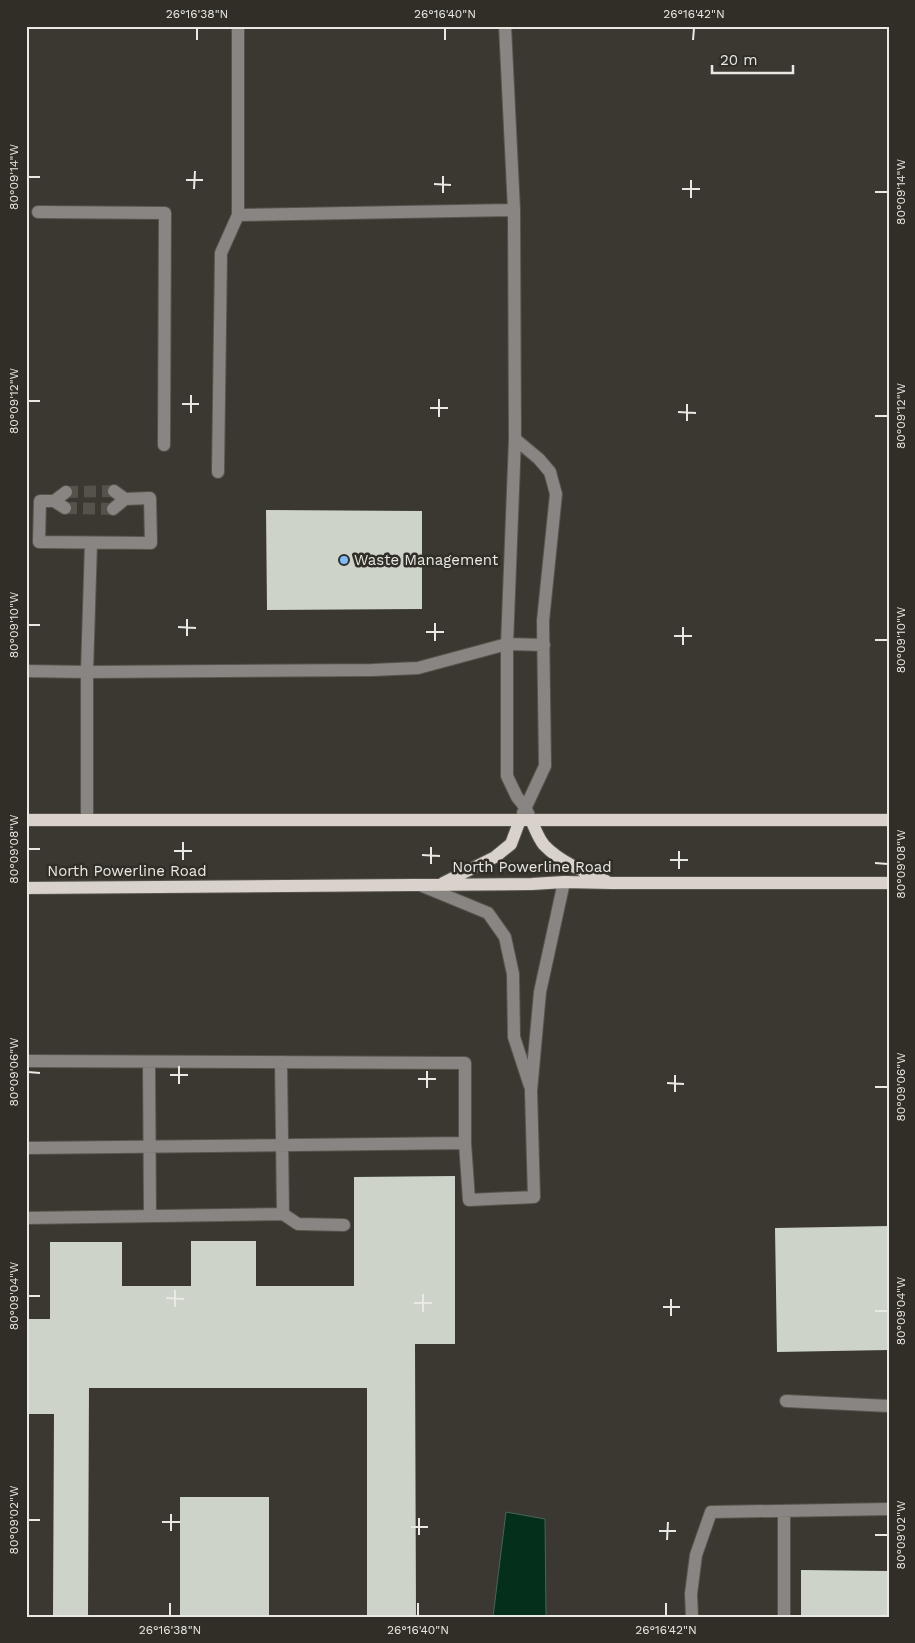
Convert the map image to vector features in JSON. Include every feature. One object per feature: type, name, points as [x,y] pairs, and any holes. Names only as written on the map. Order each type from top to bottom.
[{"type":"main road","points":[[26,820],[889,820]]},
{"type":"main road","points":[[525,820],[544,844],[558,857],[581,870],[612,883]]},
{"type":"main road","points":[[441,884],[494,857],[511,844],[525,820]]},
{"type":"main road","name":"North Powerline Road","points":[[26,888],[532,884],[564,882],[889,883]]},
{"type":"lane","points":[[218,472],[221,254],[238,216],[238,26]]},
{"type":"lane","points":[[505,26],[514,210],[515,439],[507,644],[507,776],[525,807]]},
{"type":"lane","points":[[238,216],[514,210]]},
{"type":"lane","points":[[38,212],[165,213],[164,445]]},
{"type":"lane","points":[[515,439],[539,459],[550,472],[556,494],[543,621],[545,766],[525,807],[525,820]]},
{"type":"lane","points":[[114,491],[125,499]]},
{"type":"lane","points":[[54,501],[66,492]]},
{"type":"lane","points":[[66,508],[54,501],[40,501],[39,542],[151,543],[150,498],[125,499],[113,508]]},
{"type":"lane","points":[[87,820],[87,672],[91,543]]},
{"type":"lane","points":[[26,671],[363,670],[418,668],[507,644],[544,644]]},
{"type":"lane","points":[[26,1061],[466,1063],[464,1143],[469,1200],[534,1197],[531,1091],[540,992],[564,882]]},
{"type":"lane","points":[[420,884],[488,913],[505,937],[513,974],[514,1037],[531,1091]]},
{"type":"lane","points":[[149,1062],[150,1216]]},
{"type":"lane","points":[[281,1062],[283,1214]]},
{"type":"lane","points":[[26,1148],[464,1143]]},
{"type":"lane","points":[[26,1218],[283,1214],[298,1224],[344,1225]]},
{"type":"lane","points":[[786,1401],[889,1406]]},
{"type":"lane","points":[[692,1617],[691,1594],[696,1555],[711,1512],[889,1509]]},
{"type":"lane","points":[[784,1511],[784,1617]]},
{"type":"shaded area","points":[[506,1512],[545,1519],[546,1617],[493,1617]]},
{"type":"building","name":"Waste Management","points":[[266,510],[422,511],[422,609],[267,610]]},
{"type":"building","points":[[455,1176],[455,1344],[415,1344],[416,1617],[367,1617],[367,1388],[89,1388],[88,1617],[53,1617],[54,1414],[26,1414],[26,1319],[50,1319],[50,1242],[122,1242],[122,1286],[191,1286],[191,1241],[256,1241],[256,1286],[354,1286],[354,1177]]},
{"type":"building","points":[[889,1226],[889,1350],[777,1352],[775,1228]]},
{"type":"building","points":[[180,1497],[269,1497],[269,1617],[180,1617]]},
{"type":"building","points":[[801,1570],[889,1571],[889,1617],[801,1617]]},
{"type":"tunnel","points":[[66,492],[114,491]]},
{"type":"tunnel","points":[[65,508],[113,509]]},
{"type":"place","name":"Waste Management","points":[[344,560]]}]
